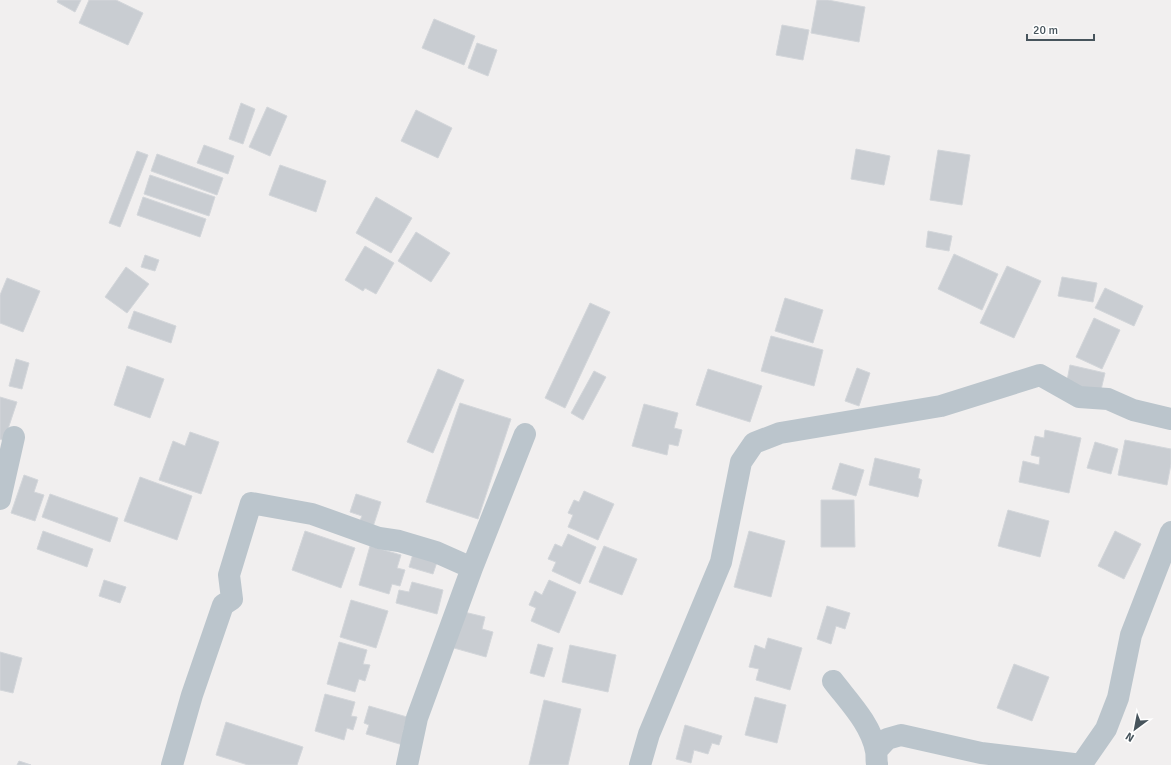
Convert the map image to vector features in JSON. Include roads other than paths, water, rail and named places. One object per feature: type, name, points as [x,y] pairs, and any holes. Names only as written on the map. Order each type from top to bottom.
[{"type":"street","points":[[640,765],[649,734],[721,562],[741,462],[754,443],[780,433],[941,406],[1040,375],[1079,397],[1108,399],[1133,410],[1171,419]]},
{"type":"street","points":[[407,765],[417,718],[472,568],[525,434]]},
{"type":"street","points":[[0,498],[14,437]]},
{"type":"street","points":[[172,765],[192,695],[223,605],[232,599],[229,575],[250,502],[312,514],[379,538],[399,541],[436,552],[472,568]]},
{"type":"street","points":[[876,758],[887,740],[901,736],[980,753],[1081,765],[1106,729],[1118,698],[1131,635],[1171,532]]},
{"type":"street","points":[[833,681],[861,718],[871,736],[876,758]]}]
